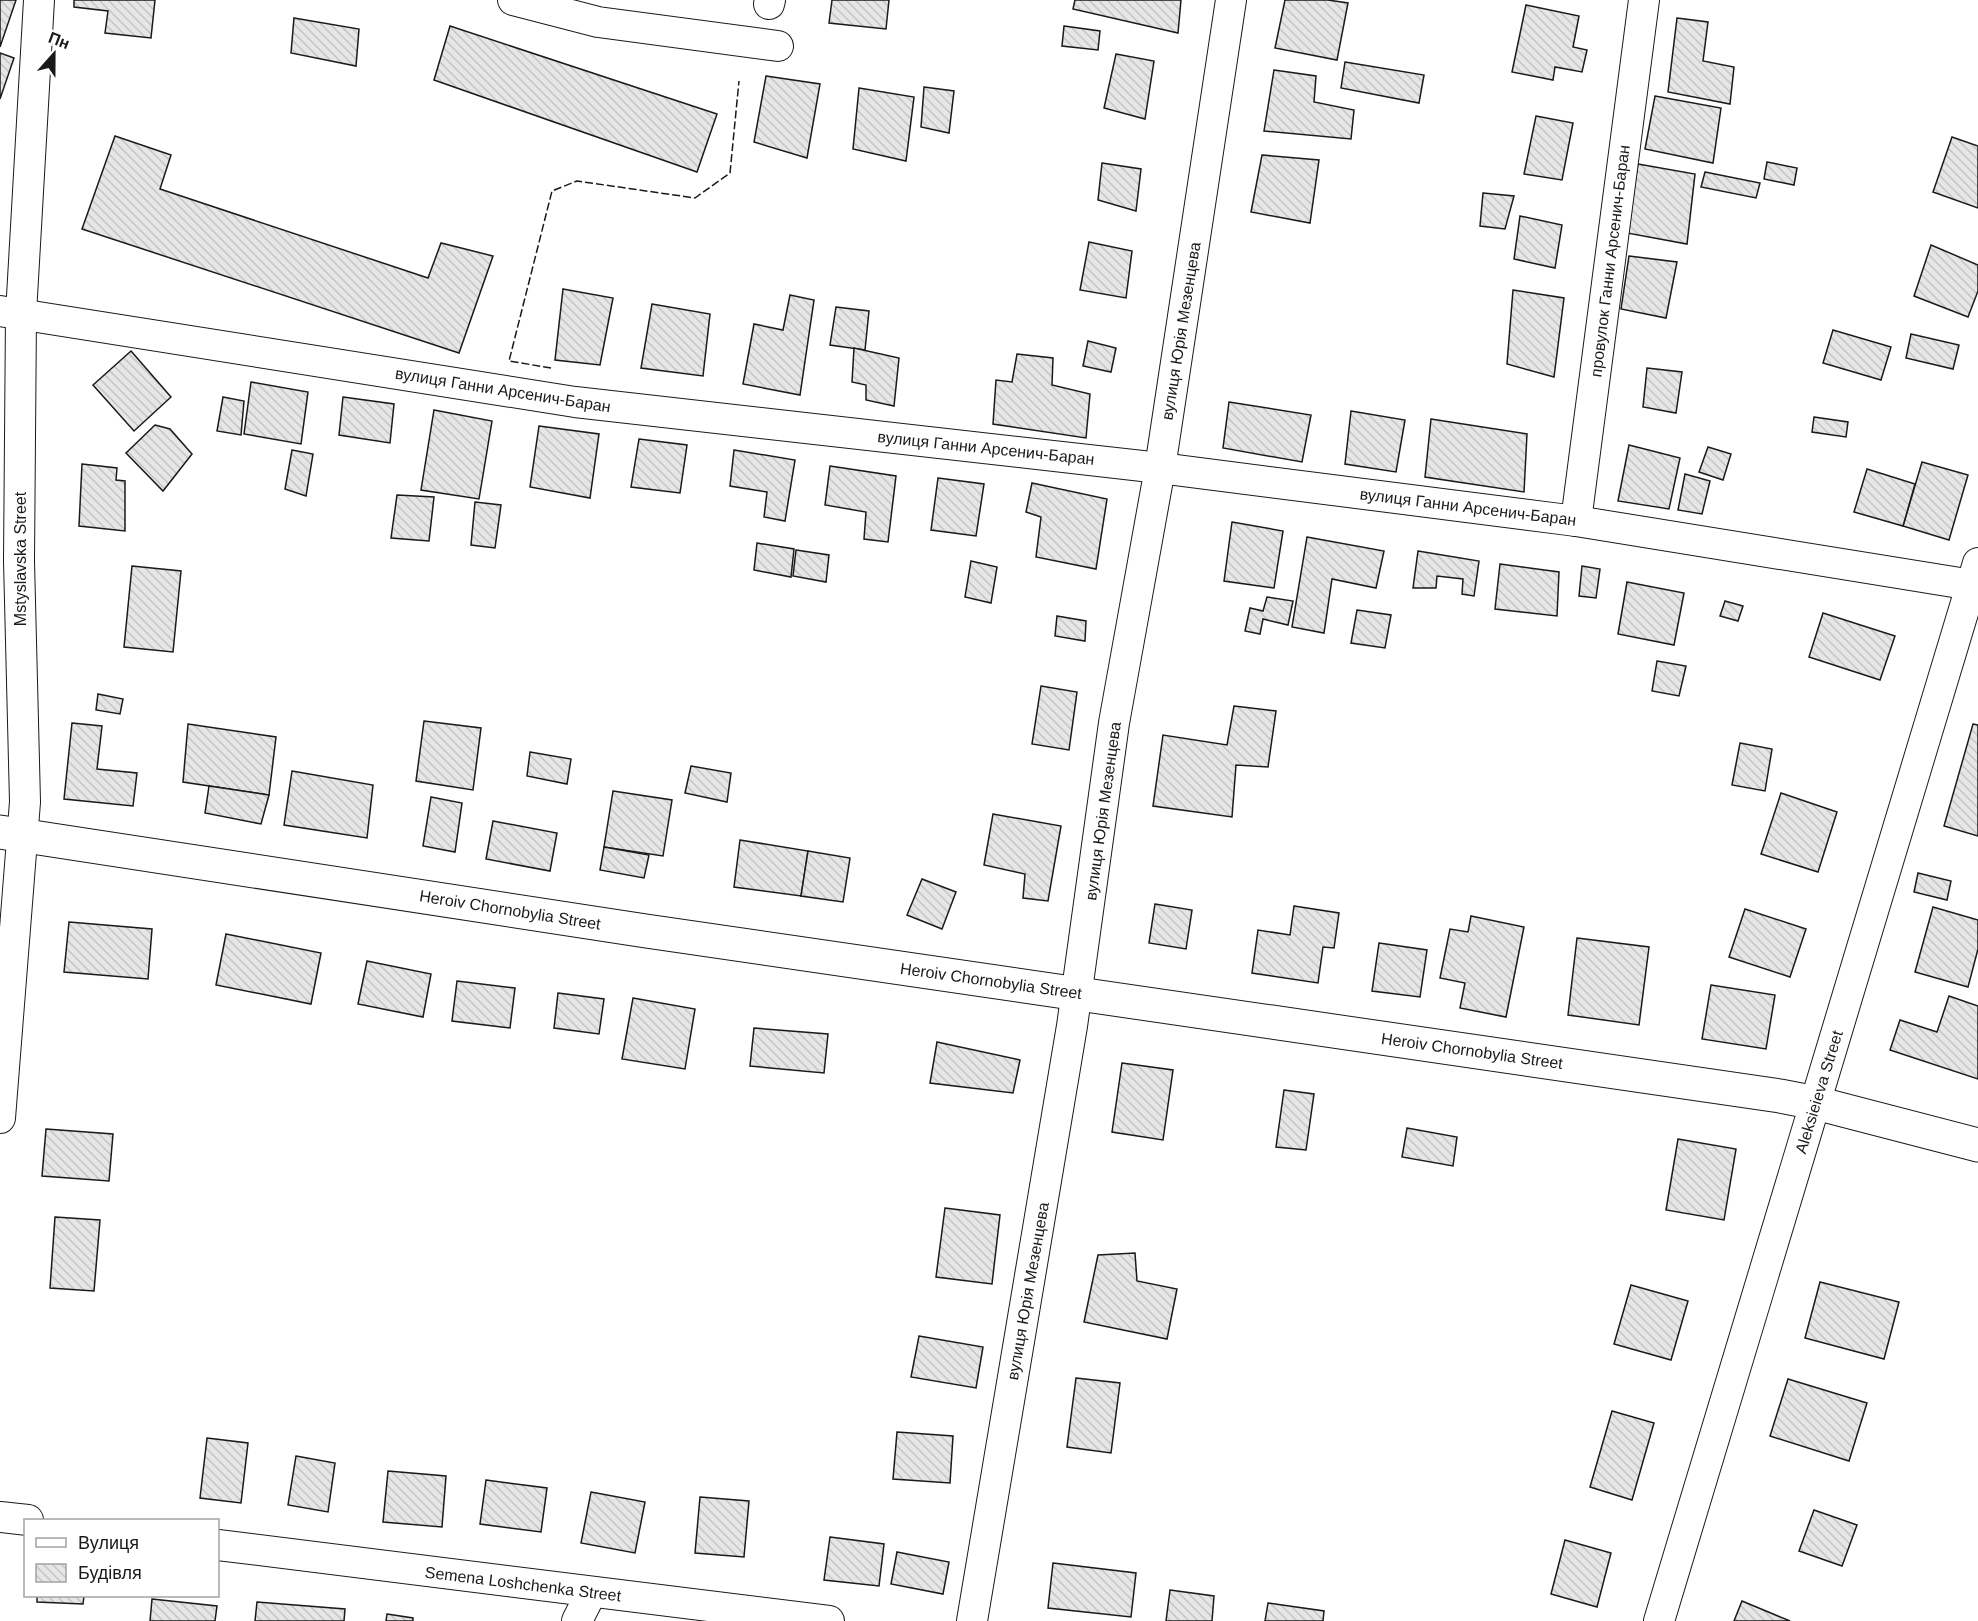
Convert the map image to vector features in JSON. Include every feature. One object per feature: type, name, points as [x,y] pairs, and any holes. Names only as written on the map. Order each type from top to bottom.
[{"type":"main road","name":"Heroiv Chornobylia Street","points":[[11,834],[1816,1103],[1978,1145]]},
{"type":"street","name":"Mstyslavska Street","points":[[0,1118],[11,834],[25,802],[10,312],[39,0]]},
{"type":"street","points":[[513,0],[598,22],[778,46]]},
{"type":"street","name":"вулиця Юрія Мезенцева","points":[[972,1621],[1076,993],[1114,723],[1160,468],[1231,0]]},
{"type":"street","name":"провулок Ганни Арсенич-Баран","points":[[1576,521],[1644,0]]},
{"type":"street","name":"вулиця Ганни Арсенич-Баран","points":[[10,312],[574,402],[1160,468],[1576,521],[1976,578]]},
{"type":"street","name":"Aleksieieva Street","points":[[1659,1621],[1976,578]]},
{"type":"street","points":[[0,1517],[24,1520]]},
{"type":"street","name":"Semena Loshchenka Street","points":[[219,1545],[829,1621]]},
{"type":"street","points":[[577,1621],[591,1593]]},
{"type":"building","points":[[0,0],[16,0],[0,47]]},
{"type":"building","points":[[74,0],[155,0],[151,38],[105,33],[108,11],[74,7]]},
{"type":"building","points":[[832,0],[889,0],[886,29],[829,23]]},
{"type":"building","points":[[1075,0],[1181,0],[1178,33],[1073,9]]},
{"type":"building","points":[[1285,0],[1328,0],[1348,3],[1337,60],[1275,48]]},
{"type":"building","points":[[1526,5],[1579,16],[1573,47],[1587,50],[1582,72],[1555,67],[1553,80],[1512,72]]},
{"type":"building","points":[[294,18],[359,29],[356,66],[291,53]]},
{"type":"building","points":[[1677,18],[1708,22],[1703,61],[1734,67],[1730,104],[1668,92]]},
{"type":"building","points":[[450,26],[717,114],[697,172],[434,80]]},
{"type":"building","points":[[1064,26],[1100,31],[1098,50],[1062,46]]},
{"type":"building","points":[[0,53],[14,58],[0,99]]},
{"type":"building","points":[[1116,54],[1154,61],[1145,119],[1104,108]]},
{"type":"building","points":[[1345,62],[1424,75],[1419,103],[1341,88]]},
{"type":"building","points":[[1274,70],[1316,76],[1314,102],[1354,110],[1351,139],[1264,131]]},
{"type":"building","points":[[766,76],[820,84],[807,158],[754,142]]},
{"type":"building","points":[[924,87],[954,91],[949,133],[921,127]]},
{"type":"building","points":[[859,88],[914,97],[906,161],[853,149]]},
{"type":"building","points":[[1655,96],[1721,108],[1713,163],[1645,149]]},
{"type":"building","points":[[1536,116],[1573,123],[1562,180],[1524,174]]},
{"type":"building","points":[[115,136],[171,155],[160,189],[428,278],[441,243],[493,256],[459,353],[82,229]]},
{"type":"building","points":[[1952,137],[1978,146],[1978,208],[1933,192]]},
{"type":"building","points":[[1262,155],[1319,160],[1310,223],[1251,212]]},
{"type":"building","points":[[1767,162],[1797,168],[1794,185],[1764,179]]},
{"type":"building","points":[[1102,163],[1141,169],[1136,211],[1098,200]]},
{"type":"building","points":[[1638,164],[1695,174],[1687,244],[1627,233]]},
{"type":"building","points":[[1705,172],[1760,183],[1756,198],[1701,187]]},
{"type":"building","points":[[1483,193],[1514,196],[1505,229],[1480,226]]},
{"type":"building","points":[[1520,216],[1562,225],[1555,268],[1514,259]]},
{"type":"building","points":[[1089,242],[1132,251],[1126,298],[1080,290]]},
{"type":"building","points":[[1931,245],[1978,265],[1978,291],[1968,317],[1914,296]]},
{"type":"building","points":[[1629,256],[1677,262],[1666,318],[1621,309]]},
{"type":"building","points":[[563,289],[613,298],[600,365],[555,360]]},
{"type":"building","points":[[1513,290],[1564,298],[1554,377],[1507,364]]},
{"type":"building","points":[[790,295],[814,300],[800,395],[743,384],[754,324],[783,330]]},
{"type":"building","points":[[652,304],[710,314],[703,376],[641,368]]},
{"type":"building","points":[[836,307],[869,311],[865,350],[830,345]]},
{"type":"building","points":[[1833,330],[1891,347],[1881,380],[1823,363]]},
{"type":"building","points":[[1911,334],[1959,345],[1953,369],[1906,358]]},
{"type":"building","points":[[1088,341],[1116,348],[1111,372],[1083,366]]},
{"type":"building","points":[[854,348],[899,358],[894,406],[866,400],[866,385],[852,382]]},
{"type":"building","points":[[131,351],[171,397],[134,431],[93,385]]},
{"type":"building","points":[[1017,354],[1053,358],[1052,385],[1090,394],[1086,438],[993,424],[996,380],[1012,382]]},
{"type":"building","points":[[1647,368],[1682,372],[1676,413],[1643,407]]},
{"type":"building","points":[[251,382],[308,392],[301,444],[244,434]]},
{"type":"building","points":[[223,397],[244,401],[241,435],[217,431]]},
{"type":"building","points":[[343,397],[394,404],[390,443],[339,435]]},
{"type":"building","points":[[1229,402],[1311,415],[1302,462],[1223,448]]},
{"type":"building","points":[[434,410],[492,421],[479,499],[421,490]]},
{"type":"building","points":[[1351,411],[1405,420],[1396,472],[1345,464]]},
{"type":"building","points":[[1814,417],[1848,422],[1846,437],[1812,432]]},
{"type":"building","points":[[1431,419],[1527,434],[1524,492],[1425,477]]},
{"type":"building","points":[[155,425],[170,429],[192,454],[163,491],[126,453]]},
{"type":"building","points":[[539,426],[599,434],[590,498],[530,487]]},
{"type":"building","points":[[639,439],[687,445],[680,493],[631,487]]},
{"type":"building","points":[[1629,445],[1680,458],[1669,509],[1618,501]]},
{"type":"building","points":[[1708,447],[1731,454],[1723,480],[1699,472]]},
{"type":"building","points":[[292,450],[313,454],[306,496],[285,489]]},
{"type":"building","points":[[734,450],[795,460],[785,521],[764,517],[767,492],[730,486]]},
{"type":"building","points":[[1922,462],[1968,475],[1949,540],[1903,526]]},
{"type":"building","points":[[82,464],[117,468],[116,480],[125,481],[125,531],[79,526]]},
{"type":"building","points":[[830,466],[896,476],[888,542],[864,539],[866,512],[825,505]]},
{"type":"building","points":[[1867,469],[1915,484],[1903,526],[1854,512]]},
{"type":"building","points":[[1685,474],[1710,481],[1702,514],[1678,510]]},
{"type":"building","points":[[938,478],[984,484],[976,536],[931,530]]},
{"type":"building","points":[[1032,483],[1107,499],[1096,569],[1036,557],[1041,517],[1026,512]]},
{"type":"building","points":[[397,495],[434,497],[429,541],[391,538]]},
{"type":"building","points":[[475,502],[501,505],[495,548],[471,545]]},
{"type":"building","points":[[1232,522],[1283,531],[1274,588],[1224,581]]},
{"type":"building","points":[[1307,537],[1384,551],[1376,588],[1332,579],[1324,633],[1292,627]]},
{"type":"building","points":[[757,543],[794,549],[791,577],[754,570]]},
{"type":"building","points":[[796,550],[829,555],[826,582],[793,576]]},
{"type":"building","points":[[1418,551],[1479,561],[1474,596],[1462,594],[1463,579],[1437,576],[1436,588],[1413,588]]},
{"type":"building","points":[[971,561],[997,567],[991,603],[965,597]]},
{"type":"building","points":[[1500,564],[1559,572],[1557,616],[1495,609]]},
{"type":"building","points":[[132,566],[181,571],[173,652],[124,647]]},
{"type":"building","points":[[1582,566],[1600,569],[1596,598],[1579,596]]},
{"type":"building","points":[[1627,582],[1684,593],[1674,645],[1618,634]]},
{"type":"building","points":[[1267,597],[1293,601],[1288,625],[1263,619],[1260,634],[1245,631],[1250,608],[1263,611]]},
{"type":"building","points":[[1725,601],[1743,606],[1738,621],[1720,616]]},
{"type":"building","points":[[1357,610],[1391,615],[1385,648],[1351,643]]},
{"type":"building","points":[[1823,613],[1895,636],[1880,680],[1809,657]]},
{"type":"building","points":[[1057,616],[1086,621],[1085,641],[1055,636]]},
{"type":"building","points":[[1657,661],[1686,666],[1679,696],[1652,691]]},
{"type":"building","points":[[1041,686],[1077,692],[1069,750],[1032,744]]},
{"type":"building","points":[[98,694],[123,699],[120,714],[96,710]]},
{"type":"building","points":[[1234,706],[1276,711],[1268,767],[1236,765],[1232,817],[1153,806],[1163,735],[1227,745]]},
{"type":"building","points":[[424,721],[481,728],[473,790],[416,781]]},
{"type":"building","points":[[72,723],[102,726],[97,769],[137,773],[133,806],[64,799]]},
{"type":"building","points":[[188,724],[276,737],[269,795],[183,782]]},
{"type":"building","points":[[1973,724],[1978,725],[1978,836],[1944,826]]},
{"type":"building","points":[[1740,743],[1772,749],[1765,791],[1732,785]]},
{"type":"building","points":[[530,752],[571,759],[567,784],[527,776]]},
{"type":"building","points":[[691,766],[731,773],[727,802],[685,793]]},
{"type":"building","points":[[292,771],[373,785],[367,838],[284,825]]},
{"type":"building","points":[[209,786],[269,795],[261,824],[205,813]]},
{"type":"building","points":[[613,791],[672,800],[663,856],[604,847]]},
{"type":"building","points":[[1781,793],[1837,812],[1818,872],[1761,854]]},
{"type":"building","points":[[431,797],[462,803],[455,852],[423,846]]},
{"type":"building","points":[[993,814],[1061,826],[1048,901],[1023,898],[1025,874],[984,865]]},
{"type":"building","points":[[493,821],[557,833],[550,871],[486,859]]},
{"type":"building","points":[[740,840],[808,851],[801,896],[734,887]]},
{"type":"building","points":[[604,847],[649,855],[644,878],[600,870]]},
{"type":"building","points":[[808,851],[850,858],[843,902],[801,896]]},
{"type":"building","points":[[1918,873],[1951,881],[1947,900],[1914,892]]},
{"type":"building","points":[[922,879],[956,892],[942,929],[907,915]]},
{"type":"building","points":[[1155,904],[1192,910],[1186,949],[1149,943]]},
{"type":"building","points":[[1294,906],[1339,913],[1334,948],[1323,947],[1318,983],[1252,973],[1258,930],[1290,935]]},
{"type":"building","points":[[1933,907],[1978,920],[1978,949],[1968,987],[1915,972]]},
{"type":"building","points":[[1745,909],[1806,929],[1790,977],[1729,957]]},
{"type":"building","points":[[1471,916],[1524,927],[1506,1017],[1460,1008],[1465,983],[1440,978],[1450,929],[1468,932]]},
{"type":"building","points":[[69,922],[152,929],[148,979],[64,972]]},
{"type":"building","points":[[226,934],[321,953],[311,1004],[216,985]]},
{"type":"building","points":[[1577,938],[1649,947],[1639,1025],[1568,1015]]},
{"type":"building","points":[[1379,943],[1427,950],[1420,997],[1372,991]]},
{"type":"building","points":[[367,961],[431,974],[423,1017],[358,1004]]},
{"type":"building","points":[[457,981],[515,988],[510,1028],[452,1021]]},
{"type":"building","points":[[1711,985],[1775,995],[1766,1049],[1702,1039]]},
{"type":"building","points":[[558,993],[604,999],[599,1034],[554,1028]]},
{"type":"building","points":[[1949,996],[1978,1006],[1978,1079],[1890,1050],[1900,1020],[1937,1032]]},
{"type":"building","points":[[633,998],[695,1009],[685,1069],[622,1059]]},
{"type":"building","points":[[754,1028],[828,1034],[824,1073],[750,1066]]},
{"type":"building","points":[[937,1042],[1020,1060],[1013,1093],[930,1083]]},
{"type":"building","points":[[1122,1063],[1173,1070],[1163,1140],[1112,1132]]},
{"type":"building","points":[[1284,1090],[1314,1094],[1306,1150],[1276,1147]]},
{"type":"building","points":[[1407,1128],[1457,1137],[1453,1166],[1402,1157]]},
{"type":"building","points":[[46,1129],[113,1134],[109,1181],[42,1176]]},
{"type":"building","points":[[1678,1139],[1736,1149],[1724,1220],[1666,1210]]},
{"type":"building","points":[[945,1208],[1000,1215],[992,1284],[936,1277]]},
{"type":"building","points":[[55,1217],[100,1220],[94,1291],[50,1288]]},
{"type":"building","points":[[1135,1253],[1137,1281],[1177,1289],[1167,1339],[1084,1322],[1098,1255]]},
{"type":"building","points":[[1820,1282],[1899,1302],[1884,1359],[1805,1338]]},
{"type":"building","points":[[1631,1285],[1688,1301],[1671,1360],[1614,1344]]},
{"type":"building","points":[[919,1336],[983,1347],[976,1388],[911,1377]]},
{"type":"building","points":[[1076,1378],[1120,1383],[1111,1453],[1067,1447]]},
{"type":"building","points":[[1788,1379],[1867,1403],[1849,1461],[1770,1436]]},
{"type":"building","points":[[1612,1411],[1654,1423],[1632,1500],[1590,1487]]},
{"type":"building","points":[[897,1432],[953,1436],[950,1483],[893,1479]]},
{"type":"building","points":[[207,1438],[248,1443],[241,1503],[200,1498]]},
{"type":"building","points":[[296,1456],[335,1463],[328,1512],[288,1505]]},
{"type":"building","points":[[388,1471],[446,1476],[442,1527],[383,1522]]},
{"type":"building","points":[[486,1480],[547,1488],[541,1532],[480,1524]]},
{"type":"building","points":[[591,1492],[645,1502],[635,1553],[581,1543]]},
{"type":"building","points":[[700,1497],[749,1501],[744,1557],[695,1553]]},
{"type":"building","points":[[1814,1510],[1857,1525],[1842,1566],[1799,1551]]},
{"type":"building","points":[[830,1537],[884,1544],[879,1586],[824,1580]]},
{"type":"building","points":[[1565,1540],[1611,1553],[1597,1607],[1551,1594]]},
{"type":"building","points":[[897,1552],[949,1562],[943,1594],[891,1584]]},
{"type":"building","points":[[1053,1563],[1136,1573],[1131,1617],[1048,1608]]},
{"type":"building","points":[[1170,1590],[1214,1596],[1212,1621],[1166,1621]]},
{"type":"building","points":[[37,1597],[84,1597],[83,1604],[37,1602]]},
{"type":"building","points":[[152,1599],[217,1606],[215,1621],[150,1621]]},
{"type":"building","points":[[1742,1601],[1790,1621],[1734,1621]]},
{"type":"building","points":[[257,1602],[345,1609],[344,1621],[255,1621]]},
{"type":"building","points":[[1268,1603],[1324,1611],[1323,1621],[1265,1621]]},
{"type":"building","points":[[387,1614],[413,1618],[413,1621],[386,1621]]},
{"type":"fence","points":[[551,368],[509,361],[552,191],[577,181],[695,198],[730,173],[739,81]]}]
